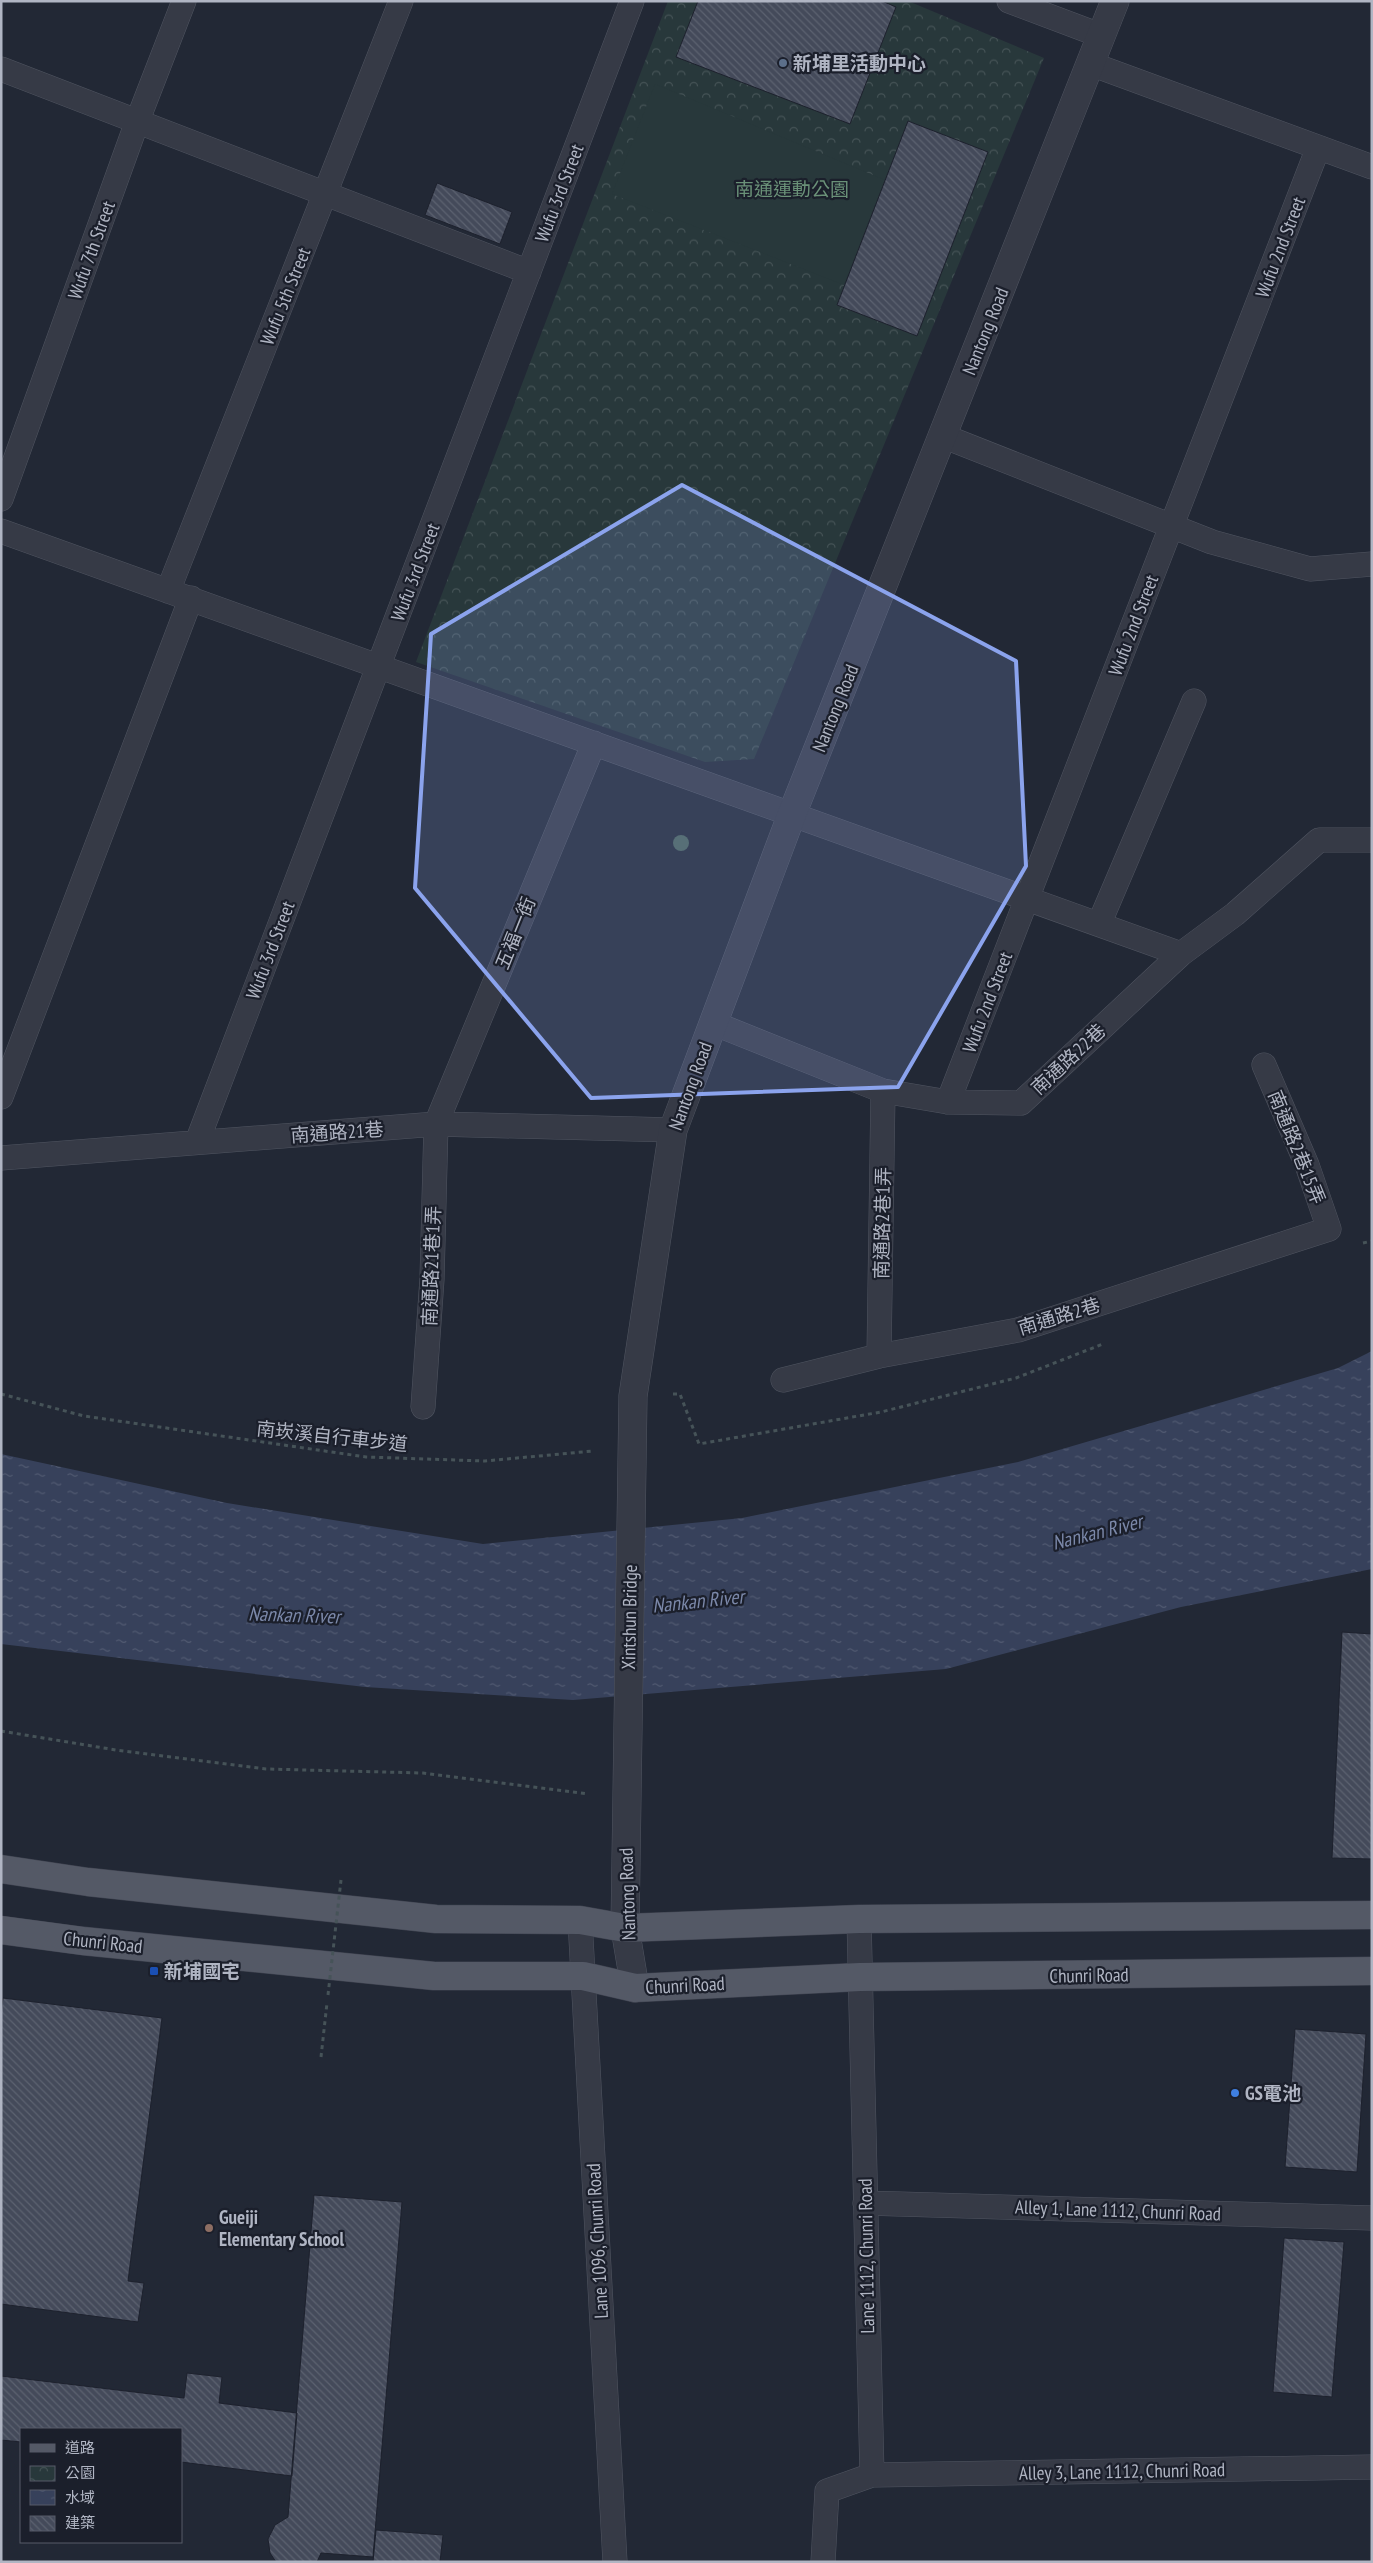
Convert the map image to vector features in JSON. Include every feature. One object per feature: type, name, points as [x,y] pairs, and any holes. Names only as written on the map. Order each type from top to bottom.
[{"type":"main road","points":[[1,1869],[88,1882],[436,1919],[580,1920],[626,1928],[859,1919],[1372,1915]]},
{"type":"main road","name":"Chunri Road","points":[[1,1930],[434,1976],[583,1976],[635,1988],[860,1977],[1372,1971]]},
{"type":"street","name":"Nantong Road","points":[[632,1435],[633,1396],[673,1130],[792,814],[1116,1]]},
{"type":"street","name":"Xintshun Bridge","points":[[626,1799],[632,1435]]},
{"type":"street","name":"Nantong Road","points":[[626,1799],[626,1928],[635,1988]]},
{"type":"lane","name":"Wufu 7th Street","points":[[1,499],[137,122],[184,1]]},
{"type":"lane","name":"Wufu 5th Street","points":[[168,591],[401,1]]},
{"type":"lane","name":"Wufu 3rd Street","points":[[197,1142],[632,1]]},
{"type":"lane","points":[[1009,1],[1102,36]]},
{"type":"lane","points":[[1090,64],[1372,167]]},
{"type":"lane","points":[[1,69],[529,272]]},
{"type":"lane","name":"Wufu 2nd Street","points":[[948,1102],[1318,148]]},
{"type":"lane","points":[[943,436],[1212,542],[1310,569],[1372,564]]},
{"type":"lane","points":[[1,531],[1181,954]]},
{"type":"lane","points":[[1,1097],[191,598]]},
{"type":"lane","points":[[1099,924],[1194,701]]},
{"type":"lane","name":"五福一街","points":[[436,1124],[594,742]]},
{"type":"lane","name":"南通路22巷","points":[[713,1023],[883,1091],[948,1102],[1021,1103],[1181,954],[1235,914],[1319,840],[1372,840]]},
{"type":"lane","name":"南通路2巷15弄","points":[[1264,1065],[1307,1166],[1329,1229]]},
{"type":"lane","name":"南通路2巷1弄","points":[[879,1356],[883,1091]]},
{"type":"lane","name":"南通路21巷","points":[[1,1158],[436,1124],[673,1130]]},
{"type":"lane","name":"南通路21巷1弄","points":[[423,1407],[432,1279],[436,1124]]},
{"type":"lane","name":"南通路2巷","points":[[783,1380],[879,1356],[1018,1330],[1329,1229]]},
{"type":"lane","name":"Lane 1112, Chunri Road","points":[[859,1919],[872,2475]]},
{"type":"lane","name":"Lane 1096, Chunri Road","points":[[580,1920],[615,2562]]},
{"type":"lane","name":"Alley 1, Lane 1112, Chunri Road","points":[[865,2203],[1372,2218]]},
{"type":"lane","name":"Alley 3, Lane 1112, Chunri Road","points":[[872,2475],[1372,2467]]},
{"type":"lane","points":[[823,2562],[827,2490],[872,2475]]},
{"type":"path","name":"南崁溪自行車步道","points":[[1,1394],[84,1416],[366,1457],[485,1461],[600,1450]]},
{"type":"path","points":[[1,1731],[116,1750],[266,1769],[423,1774],[626,1799]]},
{"type":"path","points":[[321,2057],[341,1880]]},
{"type":"highlighted area","points":[[682,485],[1016,661],[1026,866],[898,1087],[591,1098],[415,888],[431,634]]},
{"type":"green space","name":"南通運動公園","points":[[668,1],[908,1],[1044,58],[754,759],[705,762],[416,662]]},
{"type":"green space","points":[[655,84],[885,180],[844,285],[612,194]]},
{"type":"water","name":"Nankan River","points":[[1372,1351],[1372,1569],[1181,1607],[946,1669],[573,1700],[365,1687],[1,1644],[1,1454],[227,1503],[483,1544],[742,1518],[1018,1462],[1338,1368]]},
{"type":"building","name":"新埔里活動中心","points":[[698,1],[882,1],[896,7],[850,124],[676,57]]},
{"type":"building","points":[[908,121],[988,152],[917,336],[837,305]]},
{"type":"building","points":[[437,183],[512,212],[500,244],[425,215]]},
{"type":"building","points":[[1342,1632],[1372,1634],[1372,1859],[1332,1858]]},
{"type":"building","points":[[3,1998],[162,2018],[128,2281],[144,2283],[138,2322],[1,2304],[1,2013]]},
{"type":"building","points":[[1295,2029],[1366,2034],[1357,2172],[1285,2167]]},
{"type":"building","points":[[314,2195],[402,2202],[373,2557],[321,2553],[317,2562],[276,2562],[270,2553],[268,2539],[275,2525],[288,2517]]},
{"type":"building","points":[[1284,2238],[1344,2242],[1332,2397],[1273,2392]]},
{"type":"building","points":[[187,2373],[222,2377],[219,2403],[297,2413],[292,2476],[182,2462],[182,2428],[20,2428],[20,2442],[1,2440],[1,2376],[184,2398]]},
{"type":"building","points":[[376,2530],[443,2535],[440,2562],[373,2562]]},
{"type":"place","name":"新埔里活動中心","points":[[783,63]]},
{"type":"place","name":"新埔國宅","points":[[154,1971]]},
{"type":"place","name":"GS電池","points":[[1235,2093]]},
{"type":"place","name":"Gueiji Elementary School","points":[[209,2228]]}]
